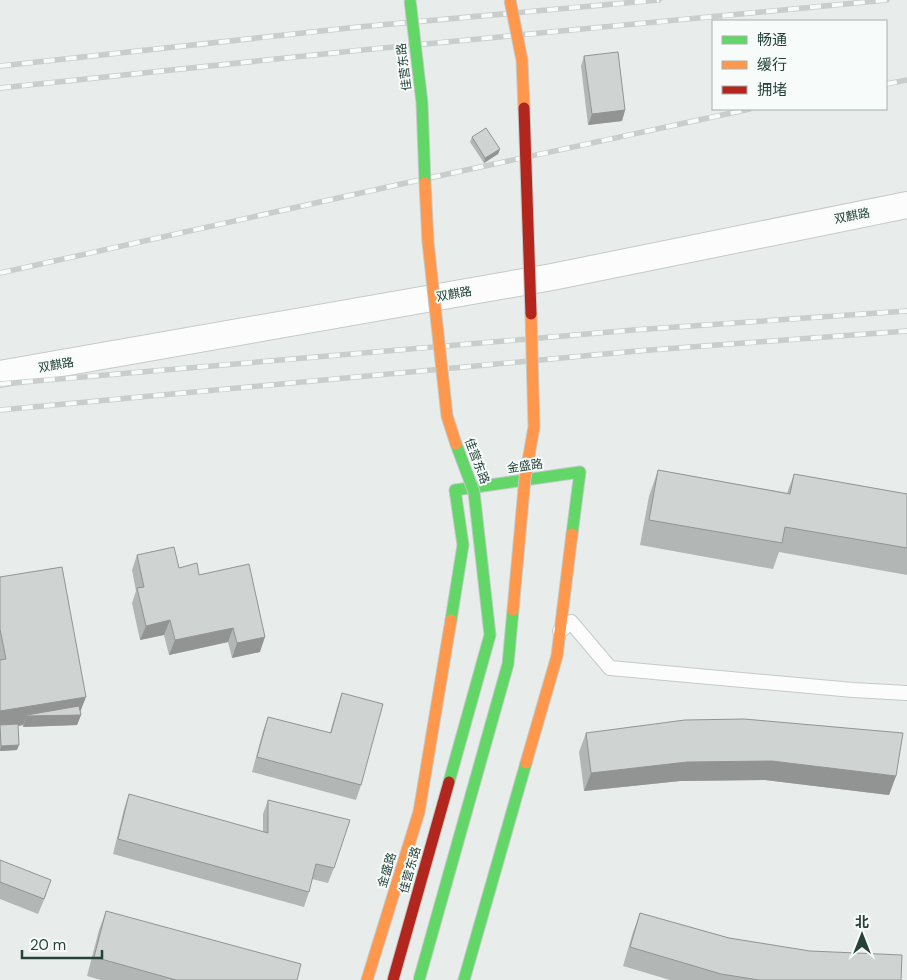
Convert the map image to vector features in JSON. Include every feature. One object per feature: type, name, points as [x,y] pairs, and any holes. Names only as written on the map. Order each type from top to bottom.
[{"type":"street","name":"佳营东路","points":[[393,980],[490,635],[474,492],[449,426],[428,242],[422,103],[410,0]]},
{"type":"street","points":[[419,980],[508,664],[524,478],[534,427],[522,60],[510,0]]},
{"type":"street","name":"双麒路","points":[[0,374],[434,298],[907,205]]},
{"type":"street","name":"金盛路","points":[[367,980],[419,812],[463,545],[455,490],[580,472],[557,656],[464,980]]},
{"type":"lane","points":[[560,631],[571,622],[610,668],[853,690],[907,693]]},
{"type":"building","points":[[618,52],[625,110],[592,114],[584,56]]},
{"type":"building","points":[[486,128],[500,149],[485,158],[472,137]]},
{"type":"building","points":[[658,470],[790,494],[794,474],[907,494],[907,548],[785,527],[782,543],[649,520]]},
{"type":"building","points":[[174,547],[179,568],[197,563],[199,575],[249,564],[265,637],[237,643],[233,628],[175,640],[170,620],[146,626],[137,588],[144,587],[137,555]]},
{"type":"building","points":[[62,567],[86,697],[0,711],[0,660],[6,659],[0,629],[0,577]]},
{"type":"building","points":[[342,693],[383,704],[361,785],[257,757],[268,717],[331,733]]},
{"type":"building","points":[[79,706],[81,715],[27,716],[27,715]]},
{"type":"building","points":[[744,719],[903,733],[896,776],[772,761],[687,762],[591,773],[586,733],[685,720]]},
{"type":"building","points":[[18,724],[19,745],[1,746],[0,725]]},
{"type":"building","points":[[129,794],[268,833],[268,800],[350,820],[334,868],[316,864],[309,892],[118,839]]},
{"type":"building","points":[[0,860],[51,880],[44,899],[0,882]]},
{"type":"building","points":[[106,911],[301,964],[297,980],[176,980],[94,957]]},
{"type":"building","points":[[640,913],[729,938],[810,951],[902,955],[901,980],[759,980],[721,974],[630,947]]},
{"type":"railway","points":[[0,66],[358,27],[659,0]]},
{"type":"railway","points":[[0,88],[362,50],[887,0]]},
{"type":"railway","points":[[887,84],[907,80]]},
{"type":"railway","points":[[0,273],[745,110]]},
{"type":"railway","points":[[0,384],[633,330],[907,311]]},
{"type":"railway","points":[[0,410],[637,351],[907,331]]},
{"type":"traffic: fast","points":[[410,0],[422,103],[425,183]]},
{"type":"traffic: fast","points":[[449,782],[490,635],[474,492],[456,444]]},
{"type":"traffic: fast","points":[[451,620],[463,545],[455,490],[580,472],[572,534]]},
{"type":"traffic: fast","points":[[419,980],[508,664],[513,610]]},
{"type":"traffic: fast","points":[[464,980],[526,763]]},
{"type":"traffic: slow","points":[[510,0],[522,60],[524,108]]},
{"type":"traffic: slow","points":[[425,183],[428,242],[447,416],[456,444]]},
{"type":"traffic: slow","points":[[513,610],[525,478],[534,427],[531,314]]},
{"type":"traffic: slow","points":[[526,763],[557,656],[572,534]]},
{"type":"traffic: slow","points":[[367,980],[419,812],[451,620]]},
{"type":"traffic: jam","points":[[524,108],[531,314]]},
{"type":"traffic: jam","points":[[393,980],[449,782]]}]
